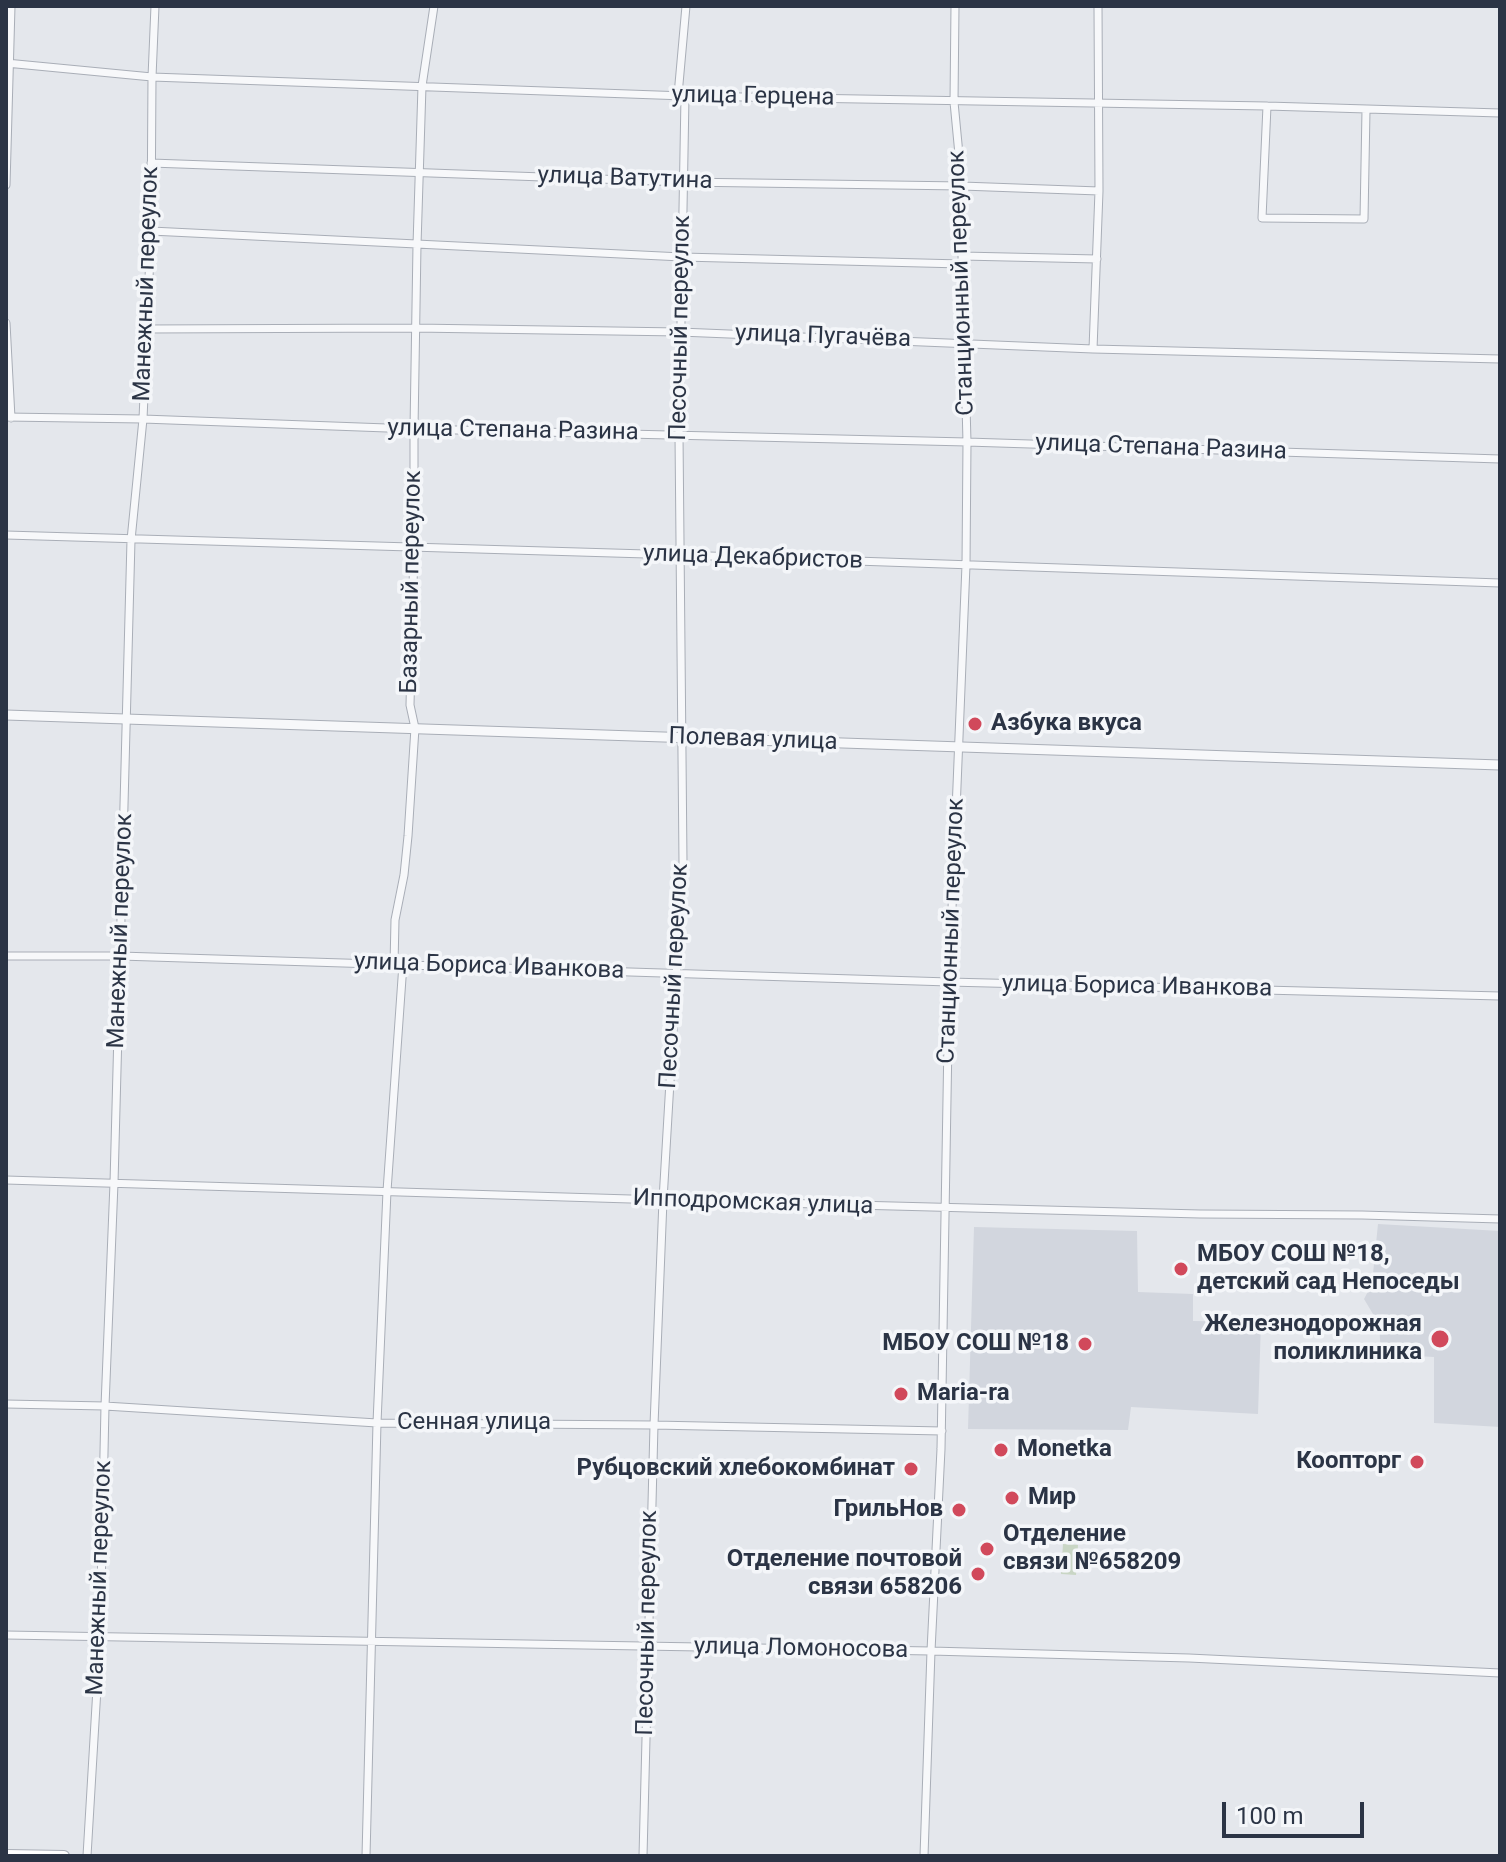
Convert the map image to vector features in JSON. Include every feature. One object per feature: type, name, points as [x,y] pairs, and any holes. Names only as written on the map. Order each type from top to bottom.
[{"type":"main road","points":[[6,1855],[64,1856]]},
{"type":"street","points":[[6,185],[7,63],[11,6]]},
{"type":"street","name":"Манежный переулок","points":[[87,1856],[100,1638],[131,540],[143,419],[151,231],[155,6]]},
{"type":"street","name":"Базарный переулок","points":[[394,965],[395,920],[404,875],[415,728],[410,705],[417,245],[422,86],[434,6]]},
{"type":"street","name":"Песочный переулок","points":[[643,1856],[647,1646],[663,1200],[683,862],[679,435],[682,95],[686,6]]},
{"type":"street","name":"Станционный переулок","points":[[924,1856],[942,1431],[949,982],[966,565],[962,186],[954,102],[955,6]]},
{"type":"street","points":[[1093,349],[1099,191],[1098,6]]},
{"type":"street","name":"улица Герцена","points":[[7,63],[152,77],[682,95],[1500,113]]},
{"type":"street","points":[[1267,106],[1262,218],[1364,219],[1366,110]]},
{"type":"street","name":"улица Ватутина","points":[[151,163],[683,182],[1099,191]]},
{"type":"street","points":[[151,231],[682,257],[1097,259]]},
{"type":"street","points":[[6,323],[9,418]]},
{"type":"street","name":"улица Пугачёва","points":[[146,329],[415,328],[680,332],[1093,349],[1500,359]]},
{"type":"street","name":"улица Степана Разина","points":[[9,418],[143,419],[1500,459]]},
{"type":"street","name":"улица Декабристов","points":[[6,535],[1500,583]]},
{"type":"street","name":"Полевая улица","points":[[6,715],[1500,765]]},
{"type":"street","name":"улица Бориса Иванкова","points":[[6,956],[120,956],[1500,996]]},
{"type":"street","points":[[366,1856],[377,1423],[387,1191],[403,964]]},
{"type":"street","name":"Ипподромская улица","points":[[6,1180],[945,1208],[1500,1219]]},
{"type":"street","name":"Сенная улица","points":[[6,1404],[105,1406],[377,1423],[942,1431]]},
{"type":"street","name":"улица Ломоносова","points":[[6,1635],[931,1651],[1189,1658],[1500,1673]]},
{"type":"shaded area","name":"Железнодорожная поликлиника","points":[[1378,1224],[1500,1231],[1500,1427],[1434,1423],[1434,1357],[1381,1354],[1379,1324],[1364,1299],[1372,1284]]},
{"type":"shaded area","points":[[974,1227],[1137,1231],[1138,1292],[1193,1294],[1193,1321],[1261,1322],[1258,1414],[1131,1407],[1128,1430],[968,1429]]},
{"type":"green space","points":[[1063,1544],[1078,1545],[1076,1575],[1061,1574]]},
{"type":"place","name":"Азбука вкуса","points":[[975,724]]},
{"type":"place","name":"МБОУ СОШ №18, детский сад Непоседы","points":[[1181,1269]]},
{"type":"place","name":"Железнодорожная поликлиника","points":[[1440,1339]]},
{"type":"place","name":"МБОУ СОШ №18","points":[[1085,1344]]},
{"type":"place","name":"Maria-ra","points":[[901,1394]]},
{"type":"place","name":"Monetka","points":[[1001,1450]]},
{"type":"place","name":"Коопторг","points":[[1417,1462]]},
{"type":"place","name":"Рубцовский хлебокомбинат","points":[[911,1469]]},
{"type":"place","name":"Мир","points":[[1012,1498]]},
{"type":"place","name":"ГрильНов","points":[[959,1510]]},
{"type":"place","name":"Отделение связи №658209","points":[[987,1549]]},
{"type":"place","name":"Отделение почтовой связи 658206","points":[[978,1574]]}]
